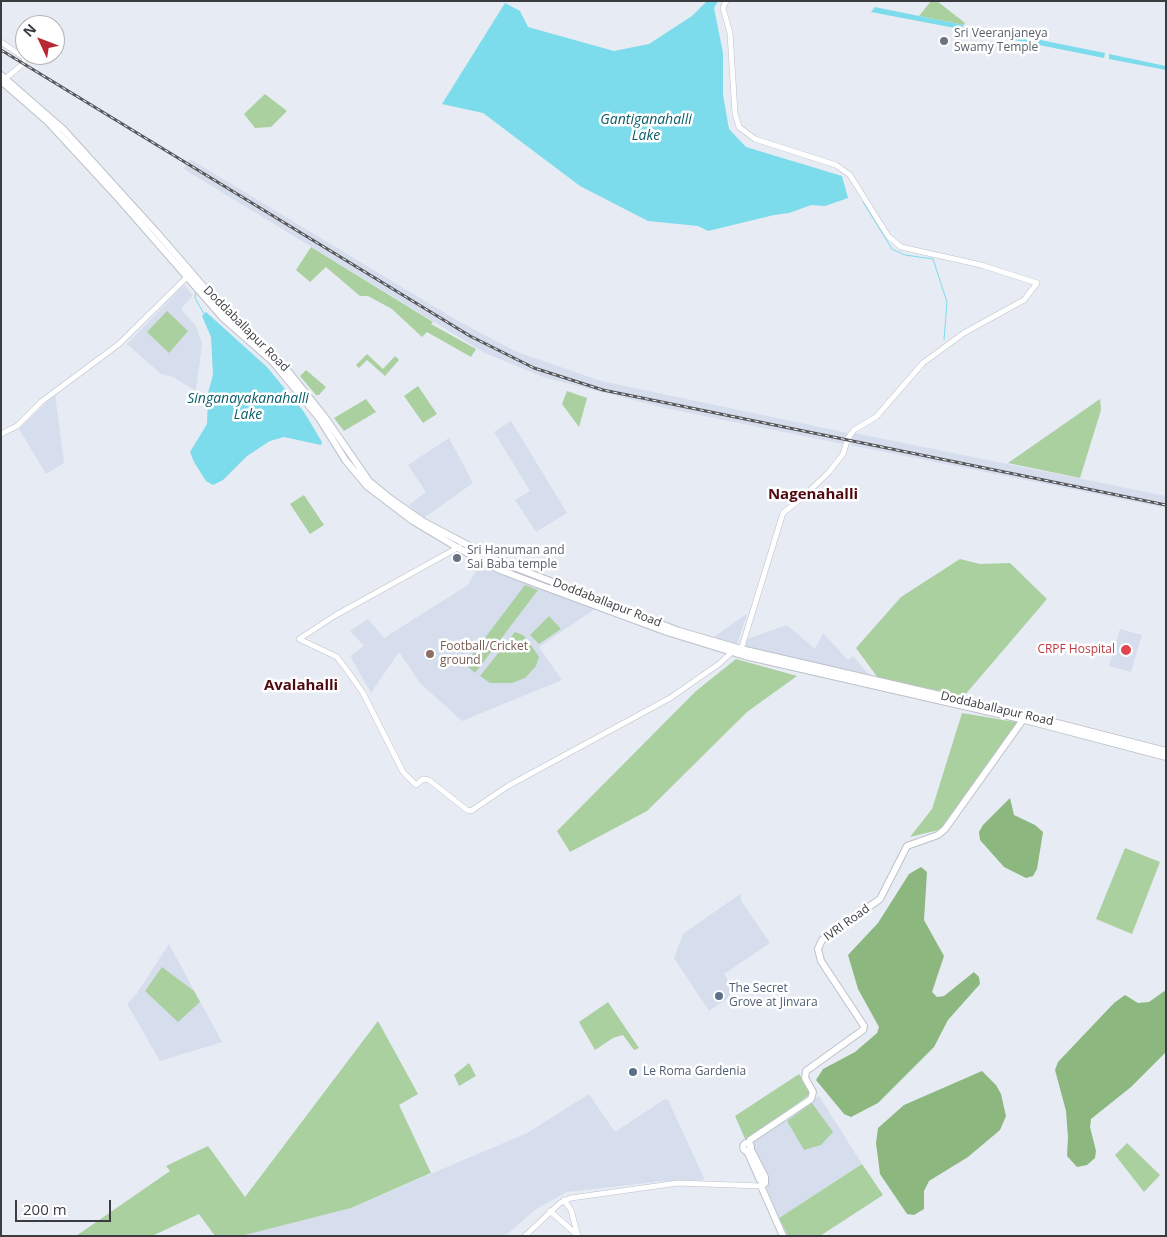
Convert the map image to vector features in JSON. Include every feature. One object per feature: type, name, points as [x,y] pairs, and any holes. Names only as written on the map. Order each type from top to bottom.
[{"type":"main road","name":"Doddaballapur Road","points":[[3,78],[62,129],[232,326],[273,362],[318,418],[346,461],[367,486],[405,515],[500,570],[667,632],[740,652],[1166,751]]},
{"type":"main road","name":"Doddaballapur Road","points":[[121,197],[187,277],[200,288]]},
{"type":"main road","name":"Doddaballapur Road","points":[[1025,717],[1166,757]]},
{"type":"main road","name":"IVRI Road","points":[[783,1236],[763,1185],[765,1176],[749,1147],[750,1140],[810,1099],[813,1092],[805,1078],[806,1071],[863,1030],[864,1026],[821,961],[818,948],[822,940],[880,899],[907,846],[938,835],[945,829],[1025,717]]},
{"type":"street","points":[[726,1],[723,8],[730,33],[735,113],[739,127],[755,139],[836,165],[850,175],[888,236],[901,247],[981,264],[1037,283],[1024,300],[964,333],[922,363],[876,417],[854,430],[848,438],[843,454],[829,472],[803,498],[786,509],[780,518],[740,652]]},
{"type":"street","points":[[1,42],[25,58],[23,64],[3,78]]},
{"type":"street","points":[[1,434],[17,426],[41,402],[119,344],[187,277]]},
{"type":"street","points":[[460,546],[336,615],[299,638],[337,657],[363,692],[403,772],[416,785],[423,779],[429,780],[467,810],[471,811],[508,786],[670,698],[719,664],[733,649]]},
{"type":"street","points":[[525,1236],[564,1200],[678,1183],[763,1185]]},
{"type":"street","points":[[564,1200],[571,1210],[571,1224]]},
{"type":"street","points":[[550,1211],[571,1224],[578,1236]]},
{"type":"shaded area","points":[[190,159],[458,321],[517,352],[601,381],[848,433],[843,444],[665,408],[546,378],[485,353],[184,169]]},
{"type":"shaded area","points":[[184,285],[193,295],[181,309],[196,326],[202,344],[196,391],[173,377],[161,374],[127,344]]},
{"type":"shaded area","points":[[55,394],[64,463],[46,474],[19,429]]},
{"type":"shaded area","points":[[511,421],[567,513],[536,532],[515,500],[530,491],[494,432]]},
{"type":"shaded area","points":[[854,433],[1166,496],[1166,508],[850,445]]},
{"type":"shaded area","points":[[449,438],[473,483],[424,518],[409,505],[426,492],[408,465]]},
{"type":"shaded area","points":[[479,565],[595,609],[539,647],[562,680],[462,721],[420,683],[399,652],[371,693],[350,656],[364,646],[350,631],[368,619],[384,638],[468,585]]},
{"type":"shaded area","points":[[747,614],[737,644],[714,637],[739,619]]},
{"type":"shaded area","points":[[787,625],[815,649],[823,633],[848,660],[853,656],[872,678],[745,646],[747,639]]},
{"type":"shaded area","name":"CRPF Hospital","points":[[1120,629],[1142,635],[1131,672],[1109,666]]},
{"type":"shaded area","points":[[740,894],[742,902],[770,943],[724,974],[736,993],[709,1011],[674,958],[683,934]]},
{"type":"shaded area","points":[[169,944],[222,1042],[160,1061],[127,1004],[137,993]]},
{"type":"shaded area","points":[[589,1094],[615,1132],[665,1099],[668,1100],[704,1178],[703,1180],[664,1181],[567,1192],[536,1209],[505,1236],[241,1236],[351,1208],[527,1133]]},
{"type":"shaded area","points":[[819,1096],[862,1164],[779,1218],[767,1189],[769,1180],[752,1145],[753,1141]]},
{"type":"green space","points":[[931,1],[937,1],[965,23],[964,25],[919,16]]},
{"type":"green space","points":[[265,94],[287,111],[271,127],[255,128],[244,114]]},
{"type":"green space","points":[[311,247],[433,322],[431,324],[476,349],[471,357],[427,332],[422,337],[392,309],[368,296],[360,296],[326,267],[310,282],[296,270]]},
{"type":"green space","points":[[167,311],[188,331],[169,353],[147,332]]},
{"type":"green space","points":[[367,354],[383,369],[395,356],[399,360],[385,376],[367,360],[359,368],[356,365]]},
{"type":"green space","points":[[306,370],[326,387],[319,395],[316,395],[300,376]]},
{"type":"green space","points":[[418,386],[437,414],[423,423],[404,396]]},
{"type":"green space","points":[[567,391],[587,398],[579,427],[562,404]]},
{"type":"green space","points":[[366,399],[376,412],[344,431],[334,418]]},
{"type":"green space","points":[[1100,399],[1101,410],[1080,478],[1008,463]]},
{"type":"green space","points":[[304,495],[324,525],[310,534],[290,504]]},
{"type":"green space","points":[[960,559],[980,564],[1010,563],[1047,599],[964,696],[878,678],[856,648],[901,597]]},
{"type":"green space","points":[[525,585],[538,590],[475,673],[465,664]]},
{"type":"green space","points":[[549,616],[561,629],[539,644],[530,635]]},
{"type":"green space","points":[[515,632],[523,635],[539,657],[536,666],[525,678],[512,683],[490,683],[480,676]]},
{"type":"green space","points":[[736,659],[797,676],[747,712],[647,811],[570,852],[557,831],[696,691]]},
{"type":"green space","points":[[962,713],[1021,723],[943,829],[910,837],[932,809]]},
{"type":"green space","points":[[1010,798],[1014,815],[1035,825],[1043,832],[1037,869],[1033,876],[1026,878],[1004,867],[980,840],[979,832],[983,825]]},
{"type":"green space","points":[[1125,848],[1160,862],[1132,934],[1096,919]]},
{"type":"green space","points":[[921,867],[927,872],[924,920],[944,956],[932,992],[937,997],[944,996],[974,972],[979,977],[980,984],[948,1020],[934,1047],[878,1103],[851,1117],[844,1114],[816,1080],[823,1069],[855,1052],[877,1033],[879,1027],[858,989],[848,955],[878,923],[909,874]]},
{"type":"green space","points":[[162,967],[194,991],[200,1002],[178,1022],[145,991]]},
{"type":"green space","points":[[1166,990],[1166,1052],[1131,1087],[1091,1119],[1090,1127],[1096,1151],[1095,1158],[1087,1165],[1077,1167],[1067,1156],[1066,1111],[1055,1070],[1058,1062],[1114,1003],[1125,995],[1138,1003],[1149,1002]]},
{"type":"green space","points":[[608,1002],[639,1048],[634,1050],[623,1035],[613,1038],[595,1050],[579,1022]]},
{"type":"green space","points":[[378,1021],[418,1094],[399,1105],[431,1173],[351,1208],[241,1236],[215,1236],[199,1214],[152,1236],[76,1236],[170,1171],[166,1166],[208,1146],[245,1197]]},
{"type":"green space","points":[[469,1063],[476,1076],[459,1086],[454,1075]]},
{"type":"green space","points":[[982,1071],[996,1085],[1001,1094],[1006,1116],[1000,1130],[968,1157],[929,1181],[924,1191],[924,1209],[914,1215],[907,1214],[880,1174],[876,1143],[878,1128],[904,1105]]},
{"type":"green space","points":[[799,1074],[811,1091],[809,1095],[746,1141],[735,1116]]},
{"type":"green space","points":[[812,1103],[833,1132],[821,1145],[804,1150],[787,1121]]},
{"type":"green space","points":[[1127,1143],[1160,1175],[1144,1192],[1115,1155]]},
{"type":"green space","points":[[862,1164],[883,1195],[820,1236],[788,1236],[779,1218]]},
{"type":"water","name":"Gantiganahalli Lake","points":[[707,1],[718,1],[714,8],[723,53],[723,95],[729,129],[746,147],[842,176],[848,198],[825,206],[811,205],[789,213],[708,231],[698,226],[648,221],[580,186],[483,113],[442,104],[505,3],[520,11],[528,27],[614,51],[649,44],[692,16]]},
{"type":"water","points":[[875,7],[964,25],[960,29],[871,12]]},
{"type":"water","points":[[971,26],[1105,53],[1104,58],[969,31]]},
{"type":"water","points":[[1109,54],[1166,66],[1166,70],[1109,59]]},
{"type":"water","name":"Singanayakanahalli Lake","points":[[206,312],[267,367],[304,412],[322,442],[321,445],[284,437],[270,441],[247,456],[223,480],[213,485],[206,481],[190,452],[207,424],[208,393],[213,375],[211,337],[202,316]]},
{"type":"waterway","points":[[960,27],[971,29]]},
{"type":"waterway","points":[[863,202],[892,249],[905,255],[933,259],[947,302],[944,340]]},
{"type":"waterway","points":[[196,290],[195,298],[204,314]]},
{"type":"railway","points":[[1,50],[470,336],[534,368],[603,390],[1166,505]]},
{"type":"place","name":"Sri Veeranjaneya Swamy Temple","points":[[944,41]]},
{"type":"place","name":"Sri Hanuman and Sai Baba temple","points":[[457,558]]},
{"type":"place","name":"CRPF Hospital","points":[[1126,650]]},
{"type":"place","name":"Football/Cricket ground","points":[[430,654]]},
{"type":"place","name":"The Secret Grove at Jinvara","points":[[719,996]]},
{"type":"place","name":"Le Roma Gardenia","points":[[633,1072]]},
{"type":"district","name":"Nagenahalli","points":[[813,495]]},
{"type":"district","name":"Avalahalli","points":[[301,686]]}]
